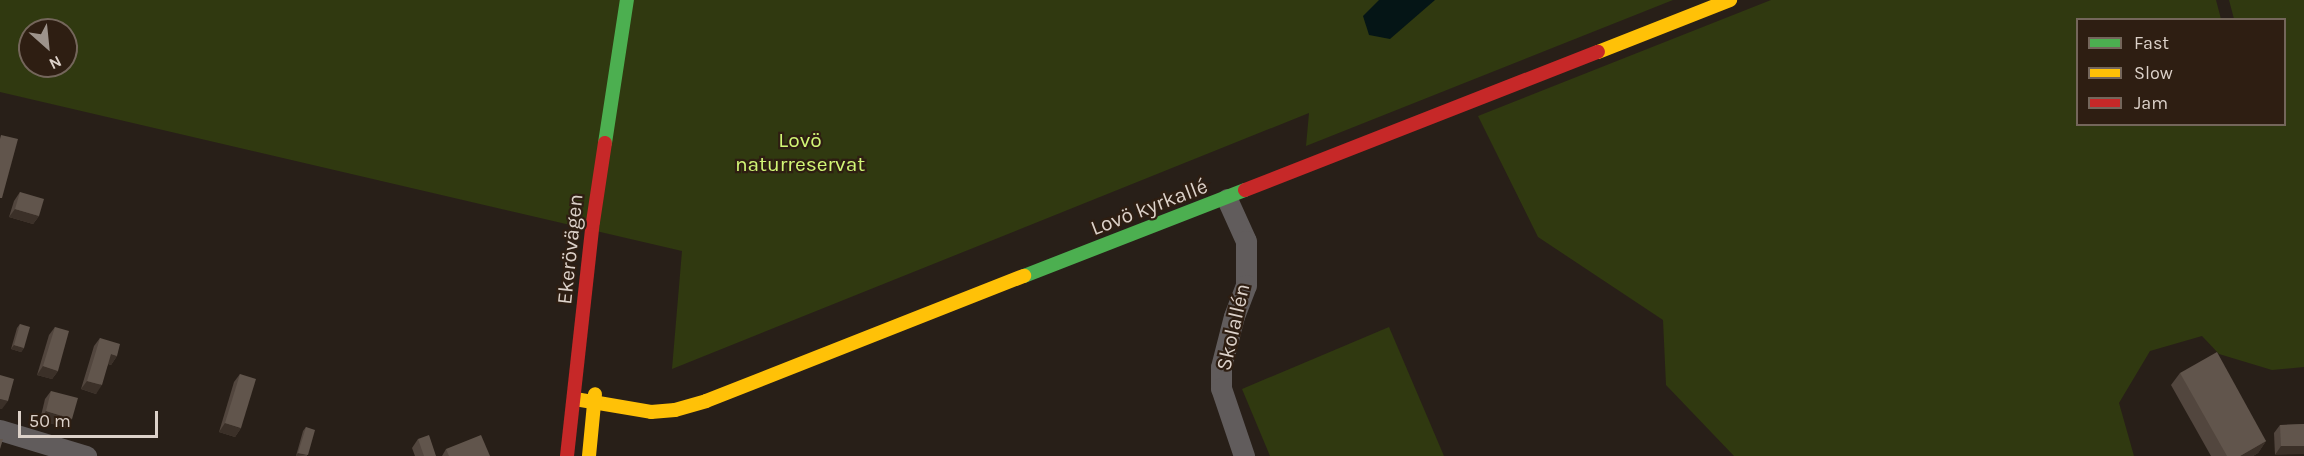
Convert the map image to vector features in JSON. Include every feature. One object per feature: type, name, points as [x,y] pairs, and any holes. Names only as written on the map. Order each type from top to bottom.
[{"type":"street","name":"Ekerövägen","points":[[615,172],[627,0]]},
{"type":"street","name":"Lovö kyrkallé","points":[[575,399],[651,412],[675,410],[706,401],[1227,199],[1730,0]]},
{"type":"street","name":"Ekerövägen","points":[[567,456],[593,222],[622,47]]},
{"type":"street","name":"Skolallén","points":[[1227,199],[1246,241],[1246,285],[1234,316],[1221,367],[1221,388],[1244,456]]},
{"type":"street","points":[[589,456],[596,378]]},
{"type":"street","points":[[0,430],[86,456]]},
{"type":"green space","name":"Lovö naturreservat","points":[[0,0],[1673,0],[1306,146],[1309,113],[672,369],[682,251],[0,92]]},
{"type":"green space","points":[[1771,0],[2216,0],[2221,18],[2076,18],[2076,126],[2286,126],[2286,18],[2234,18],[2229,0],[2304,0],[2304,367],[2272,370],[2219,354],[2202,336],[2150,351],[2119,403],[2134,456],[1734,456],[1666,385],[1663,320],[1538,237],[1478,116]]},
{"type":"green space","points":[[1389,327],[1444,456],[1270,456],[1242,389]]},
{"type":"shaded area","points":[[1379,0],[1435,0],[1390,39],[1369,35],[1363,16]]},
{"type":"building","points":[[1,135],[18,139],[2,198],[0,198],[0,139]]},
{"type":"building","points":[[20,192],[44,199],[39,216],[15,209]]},
{"type":"building","points":[[20,324],[30,327],[24,348],[14,345]]},
{"type":"building","points":[[55,327],[69,331],[58,371],[43,366]]},
{"type":"building","points":[[100,338],[120,344],[117,356],[111,354],[102,385],[87,381]]},
{"type":"building","points":[[2217,352],[2266,441],[2240,456],[2227,456],[2180,373]]},
{"type":"building","points":[[240,374],[256,379],[241,428],[225,423]]},
{"type":"building","points":[[0,375],[14,379],[8,401],[0,399]]},
{"type":"building","points":[[51,391],[78,398],[72,419],[46,411]]},
{"type":"building","points":[[2304,424],[2304,446],[2281,446],[2280,425]]},
{"type":"building","points":[[306,427],[315,430],[308,455],[298,453]]},
{"type":"building","points":[[429,435],[436,456],[424,456],[418,439]]},
{"type":"building","points":[[481,435],[490,456],[449,456],[446,449]]},
{"type":"traffic: fast","points":[[605,143],[627,0]]},
{"type":"traffic: fast","points":[[1024,276],[1245,190]]},
{"type":"traffic: slow","points":[[1598,52],[1730,0]]},
{"type":"traffic: slow","points":[[575,399],[651,412],[675,410],[706,401],[1024,276]]},
{"type":"traffic: slow","points":[[589,456],[595,394]]},
{"type":"traffic: jam","points":[[1245,190],[1598,52]]},
{"type":"traffic: jam","points":[[567,456],[593,222],[605,143]]}]
